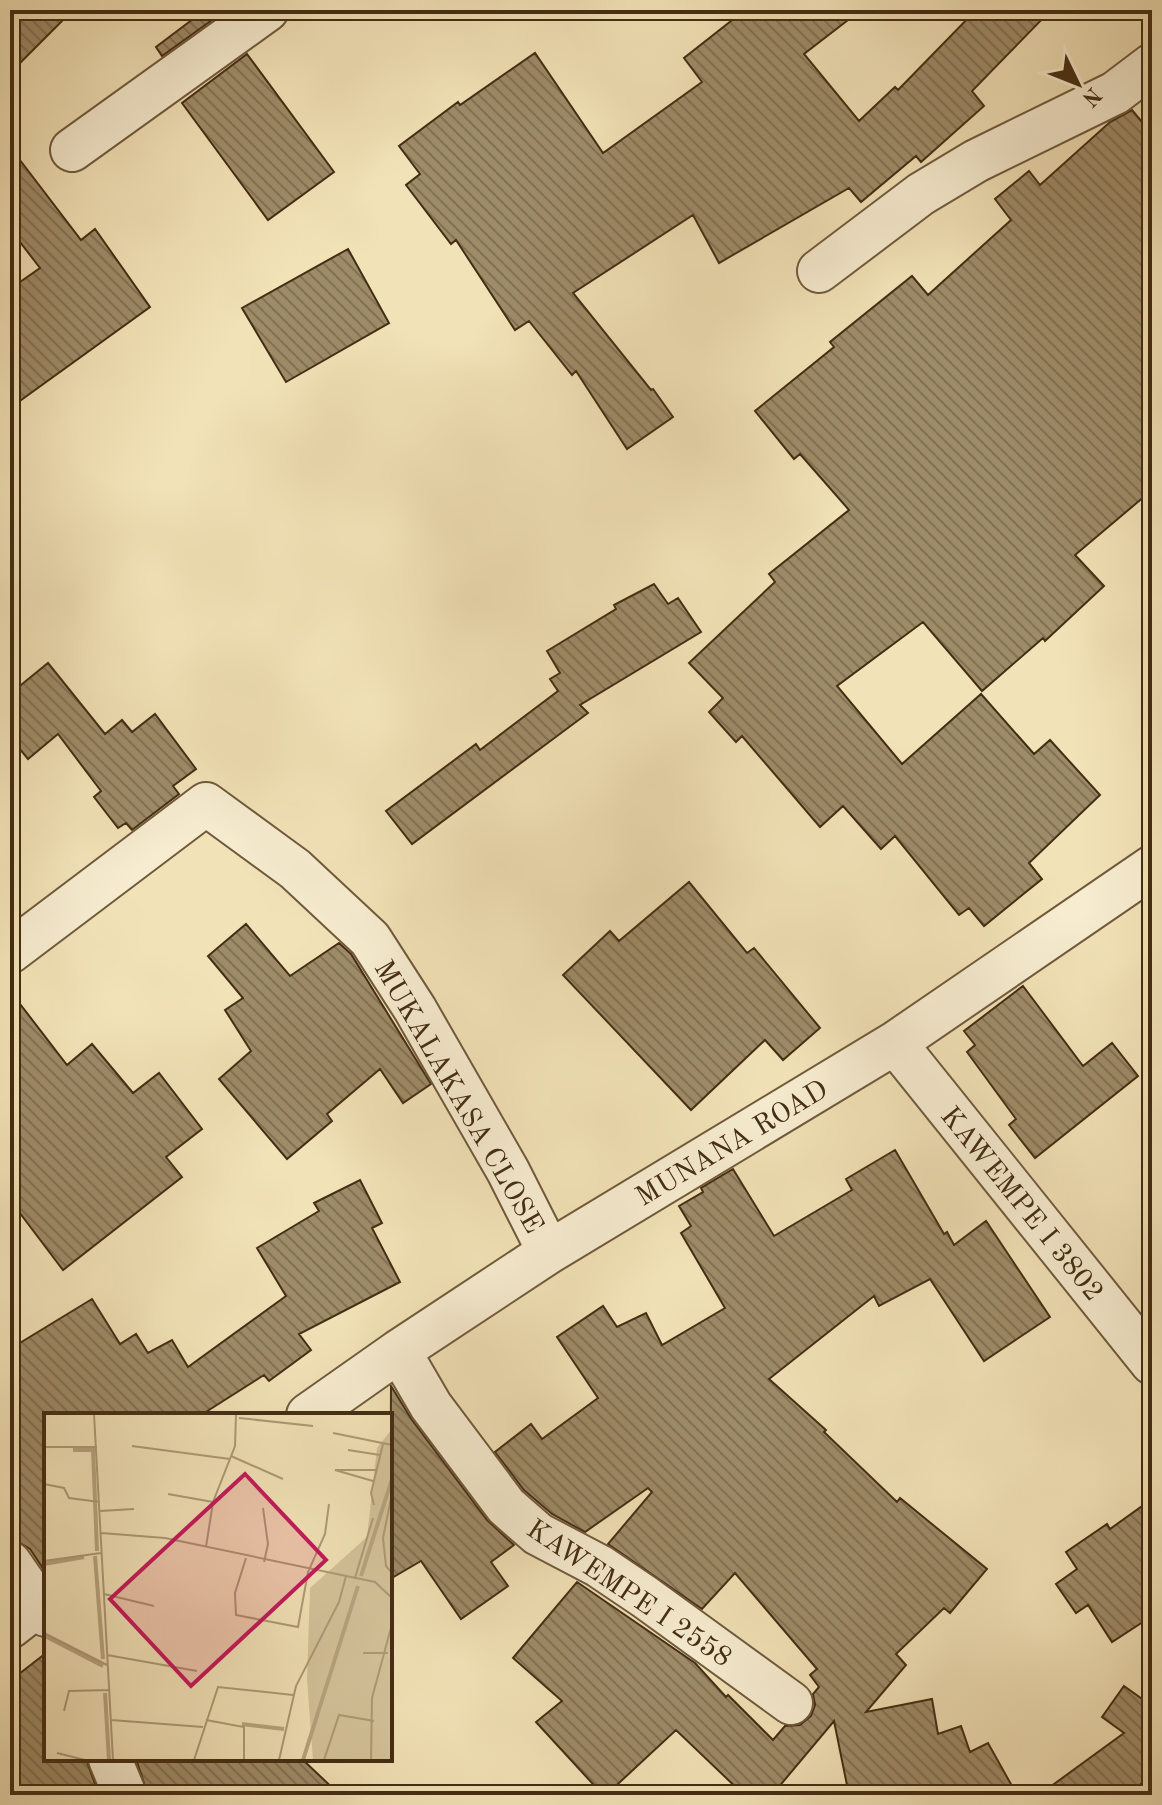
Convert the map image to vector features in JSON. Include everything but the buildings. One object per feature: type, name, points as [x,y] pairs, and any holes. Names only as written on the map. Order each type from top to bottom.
[{"type":"street","points":[[72,150],[267,10]]},
{"type":"street","points":[[819,271],[943,181],[976,161],[1115,93],[1152,65]]},
{"type":"street","name":"MUKALAKASA CLOSE","points":[[10,952],[206,804],[295,869],[370,939],[415,1009],[508,1171],[549,1252]]},
{"type":"street","name":"MUNANA ROAD","points":[[311,1413],[549,1252],[895,1043],[1152,867]]},
{"type":"street","name":"KAWEMPE I 3802","points":[[895,1043],[1152,1363]]},
{"type":"street","name":"KAWEMPE I 2558","points":[[399,1351],[431,1406],[506,1506],[538,1534],[599,1566],[791,1703]]},
{"type":"street","points":[[10,1563],[35,1611]]},
{"type":"street","points":[[111,1761],[125,1795]]}]
